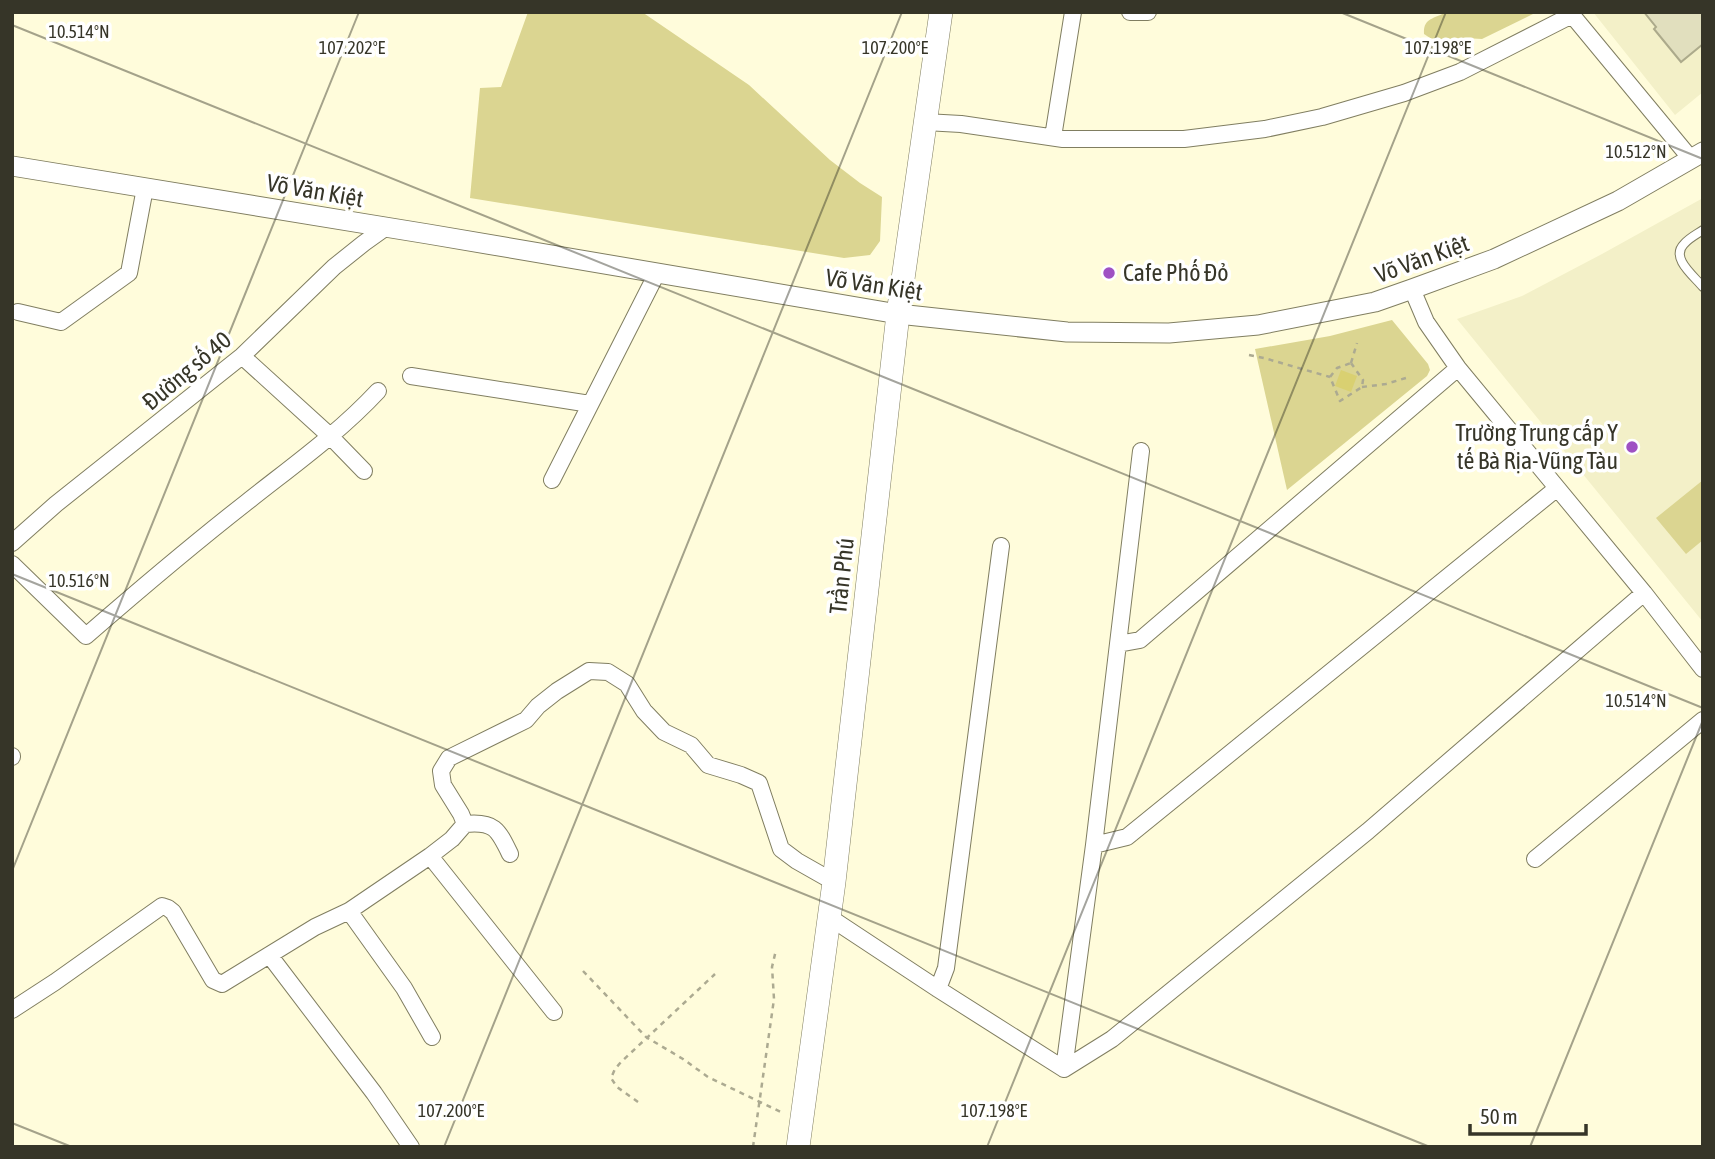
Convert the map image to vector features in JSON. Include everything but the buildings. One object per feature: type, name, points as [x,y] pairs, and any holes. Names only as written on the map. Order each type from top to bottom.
[{"type":"main road","name":"Trần Phú","points":[[798,1147],[830,917],[898,314],[941,12]]},
{"type":"street","points":[[1054,137],[1073,12]]},
{"type":"street","points":[[1130,12],[1148,12]]},
{"type":"street","points":[[925,122],[961,124],[1063,139],[1184,139],[1265,129],[1322,117],[1404,93],[1460,72],[1572,16],[1697,155]]},
{"type":"street","name":"Võ Văn Kiệt","points":[[12,166],[898,314],[1067,332],[1168,333],[1258,326],[1375,302],[1494,259],[1618,201],[1697,155]]},
{"type":"street","points":[[18,312],[61,322],[129,273],[145,188]]},
{"type":"street","name":"Đường số 40","points":[[12,543],[56,504],[242,356],[334,267],[385,228]]},
{"type":"street","points":[[552,480],[657,273]]},
{"type":"street","points":[[1412,289],[1426,322],[1458,368],[1644,593],[1703,669]]},
{"type":"street","points":[[242,356],[330,436],[364,471]]},
{"type":"street","points":[[1118,644],[1140,640],[1458,368]]},
{"type":"street","points":[[411,376],[590,404]]},
{"type":"street","points":[[12,564],[86,636],[176,558],[330,436],[378,391]]},
{"type":"street","points":[[1064,1069],[1141,451]]},
{"type":"street","points":[[1094,845],[1128,837],[1556,489]]},
{"type":"street","points":[[938,989],[946,968],[1001,546]]},
{"type":"street","points":[[1064,1069],[1112,1039],[1368,831],[1644,593]]},
{"type":"street","points":[[465,824],[443,785],[441,771],[449,758],[526,720],[557,691],[589,671],[608,672],[627,684],[644,711],[664,732],[691,745],[708,765],[759,783],[781,849],[834,882]]},
{"type":"street","points":[[1535,859],[1703,720]]},
{"type":"street","points":[[12,1010],[162,906],[173,912],[213,981],[222,984],[315,927],[349,911],[430,856],[452,839],[465,824],[488,824],[504,841],[510,853]]},
{"type":"street","points":[[430,856],[554,1012]]},
{"type":"street","points":[[349,911],[404,988],[432,1037]]},
{"type":"street","points":[[830,917],[1064,1069]]},
{"type":"street","points":[[270,956],[374,1093],[411,1147]]},
{"type":"lane","points":[[1703,230],[1682,245],[1679,258],[1703,287]]},
{"type":"path","points":[[1351,363],[1357,344]]},
{"type":"path","points":[[1249,355],[1330,377]]},
{"type":"path","points":[[1330,377],[1337,368],[1351,363]]},
{"type":"path","points":[[1351,363],[1363,380],[1362,387]]},
{"type":"path","points":[[1330,377],[1340,401],[1362,387],[1409,377]]},
{"type":"path","points":[[752,1147],[774,999],[772,967],[776,950]]},
{"type":"path","points":[[583,971],[646,1037],[708,1077],[802,1122]]},
{"type":"path","points":[[638,1102],[617,1087],[611,1078],[615,1069],[715,974]]},
{"type":"shaded area","points":[[528,12],[642,12],[749,85],[830,160],[882,197],[880,241],[870,255],[844,258],[470,198],[480,88],[501,87]]},
{"type":"shaded area","points":[[1446,12],[1535,13],[1482,39],[1440,40],[1424,34],[1427,22]]},
{"type":"shaded area","points":[[1593,12],[1703,12],[1703,92],[1675,115]]},
{"type":"shaded area","name":"Trường Trung cấp Y tế Bà Rịa-Vũng Tàu","points":[[1703,198],[1703,622],[1457,319],[1522,296]]},
{"type":"shaded area","points":[[1392,320],[1428,364],[1430,370],[1427,376],[1287,490],[1255,349],[1330,336]]},
{"type":"shaded area","points":[[1341,370],[1357,376],[1351,392],[1335,386]]},
{"type":"shaded area","points":[[1703,480],[1703,540],[1686,554],[1656,518]]},
{"type":"place","name":"Cafe Phố Đỏ","points":[[1109,273]]},
{"type":"place","name":"Trường Trung cấp Y tế Bà Rịa-Vũng Tàu","points":[[1632,447]]}]
